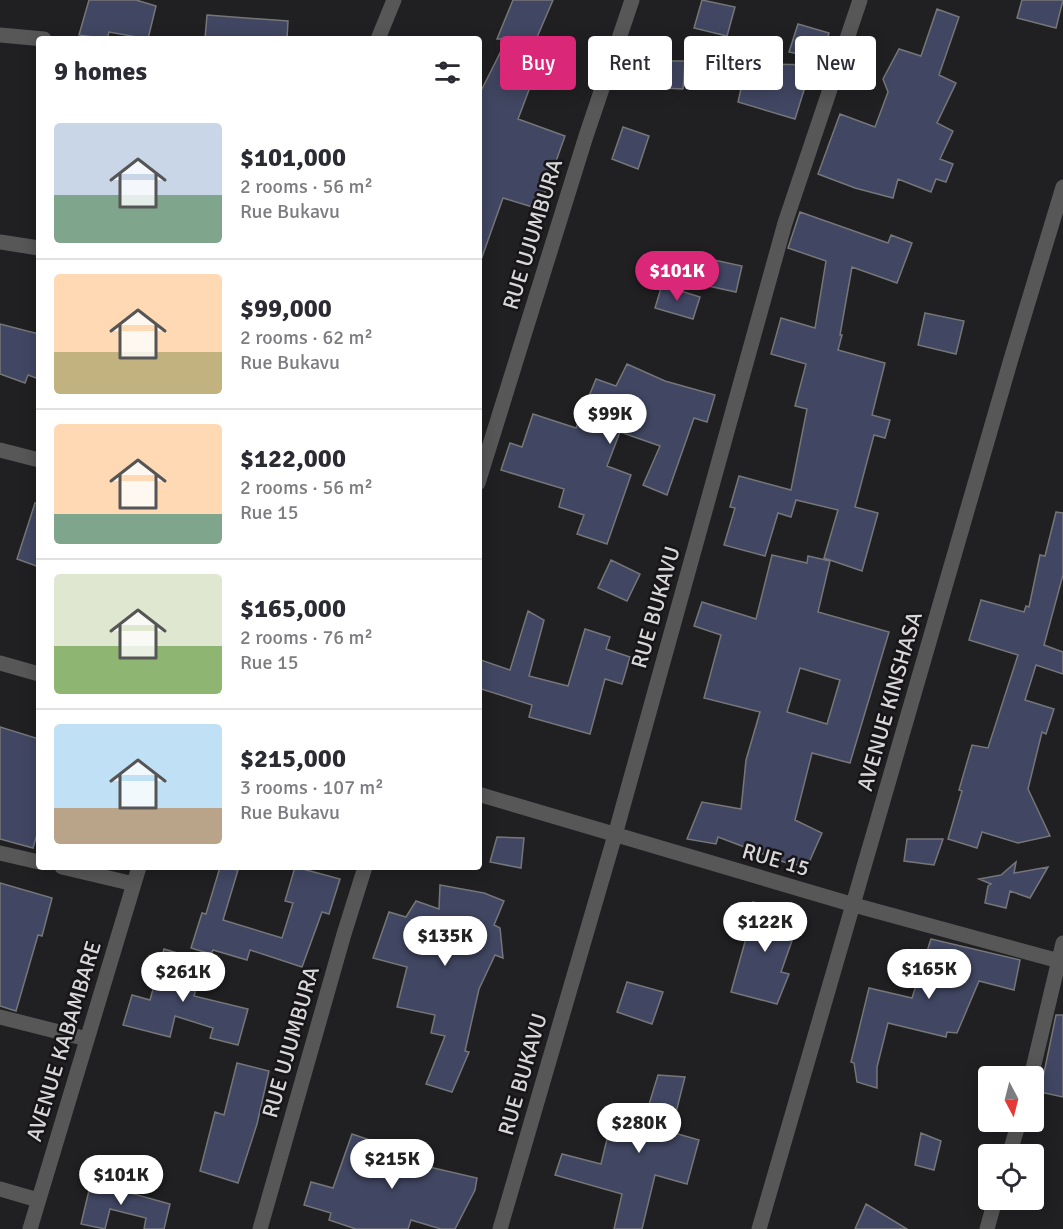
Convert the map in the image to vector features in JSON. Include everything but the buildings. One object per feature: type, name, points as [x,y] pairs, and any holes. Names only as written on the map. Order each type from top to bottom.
[{"type":"street","points":[[379,36],[394,0]]},
{"type":"street","name":"RUE UJUMBURA","points":[[482,470],[586,136],[632,0]]},
{"type":"street","name":"RUE BUKAVU","points":[[500,1229],[615,835],[785,224],[860,0]]},
{"type":"street","points":[[0,35],[36,38]]},
{"type":"street","name":"AVENUE KINSHASA","points":[[759,1229],[1004,382],[1063,187]]},
{"type":"street","points":[[0,242],[36,248]]},
{"type":"street","points":[[0,450],[36,459]]},
{"type":"street","points":[[0,663],[36,673]]},
{"type":"street","name":"RUE 15","points":[[482,795],[854,905],[1060,961]]},
{"type":"street","points":[[0,853],[36,861]]},
{"type":"street","points":[[75,870],[134,884]]},
{"type":"street","name":"AVENUE KABAMBARE","points":[[30,1229],[138,870]]},
{"type":"street","name":"RUE UJUMBURA","points":[[260,1229],[364,870]]},
{"type":"street","points":[[1034,1066],[1063,943]]},
{"type":"street","points":[[0,1017],[87,1039]]},
{"type":"street","points":[[0,1189],[38,1200]]},
{"type":"street","points":[[987,1229],[992,1210]]}]
